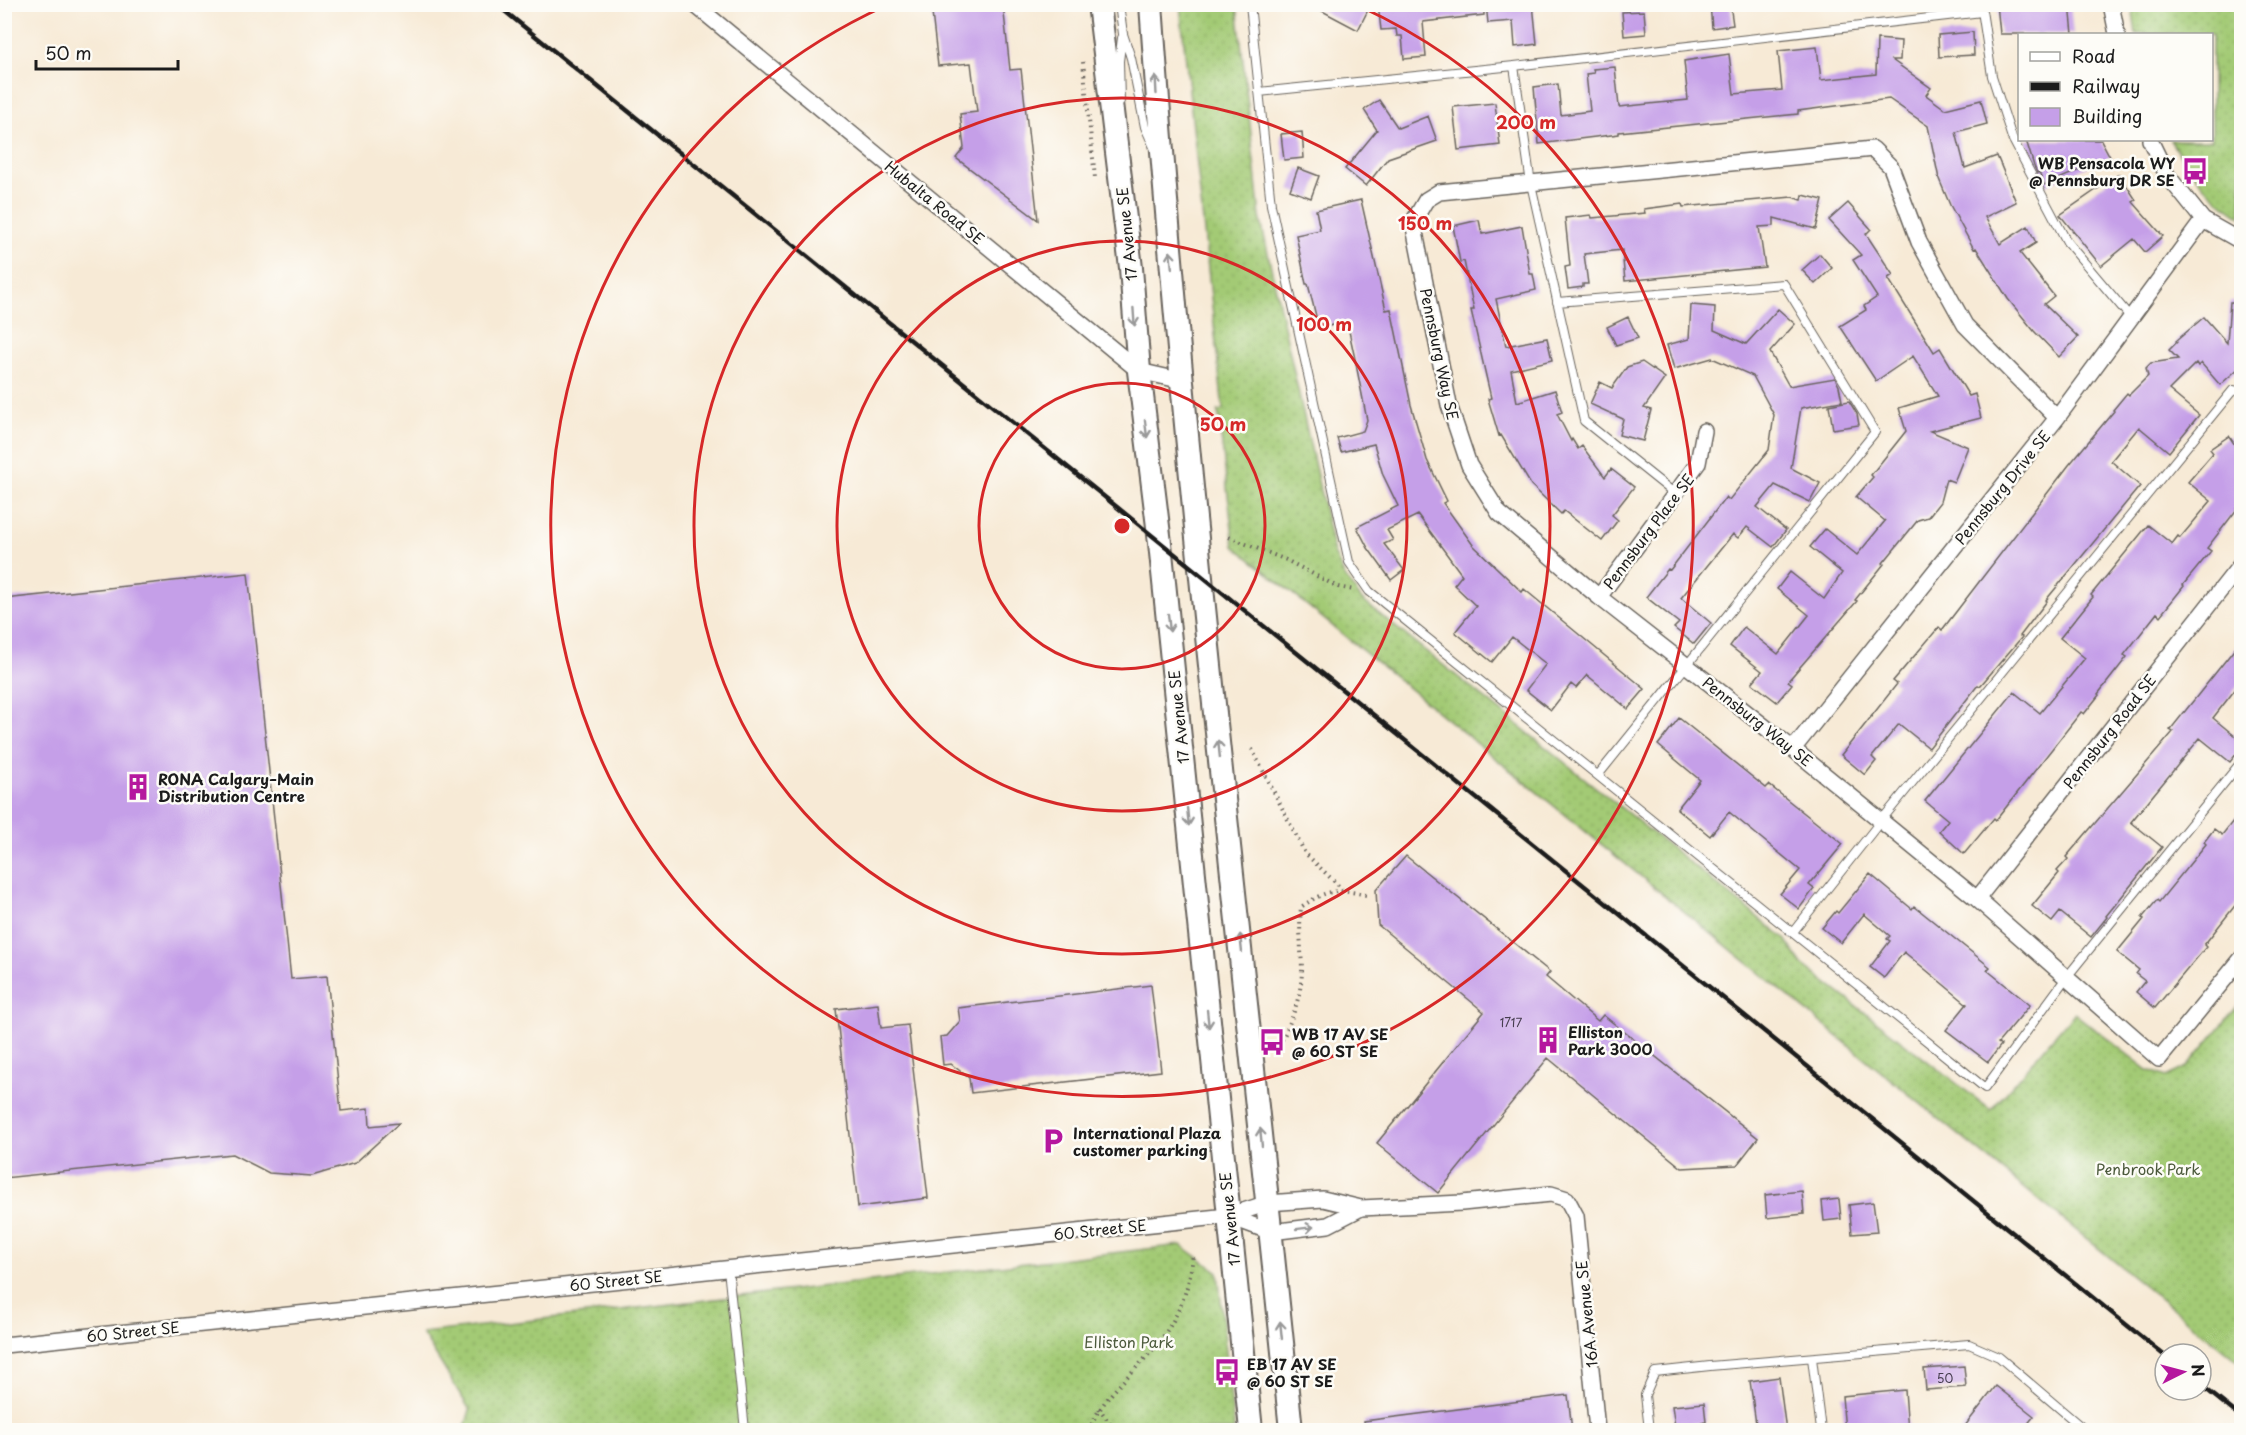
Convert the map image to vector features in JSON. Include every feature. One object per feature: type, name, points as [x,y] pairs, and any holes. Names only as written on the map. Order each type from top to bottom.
[{"type":"main road","name":"17 Avenue SE","points":[[1099,4],[1131,268],[1139,371],[1160,543],[1251,1431]]},
{"type":"main road","points":[[1151,4],[1162,164],[1200,574],[1291,1431]]},
{"type":"street","name":"Hubalta Road SE","points":[[694,4],[1139,371],[1183,381]]},
{"type":"street","points":[[2111,4],[2116,33]]},
{"type":"street","points":[[2150,141],[2167,175],[2203,220],[2241,242]]},
{"type":"street","name":"Pennsburg Way SE","points":[[2057,418],[1965,325],[1919,242],[1891,167],[1873,149],[1439,192],[1426,200],[1413,222],[1449,405],[1469,465],[1499,513],[1599,597],[1793,748],[1880,822],[1977,899],[2159,1059],[2241,958]]},
{"type":"street","name":"Pennsburg Drive SE","points":[[1793,748],[2057,418],[2203,220]]},
{"type":"street","name":"Pennsburg Place SE","points":[[1599,597],[1698,463],[1704,430]]},
{"type":"street","name":"Pennsburg Road SE","points":[[1977,899],[2241,563]]},
{"type":"street","name":"60 Street SE","points":[[4,1345],[1228,1216],[1268,1203],[1323,1199],[1361,1208],[1462,1203],[1551,1194],[1567,1199]]},
{"type":"street","name":"16A Avenue SE","points":[[1567,1199],[1576,1216],[1597,1431]]},
{"type":"street","name":"60 Street SE","points":[[1228,1216],[1271,1232],[1328,1225],[1361,1208]]},
{"type":"lane","points":[[1119,4],[1123,34],[1131,58],[1145,127],[1162,164]]},
{"type":"lane","points":[[1250,4],[1270,205],[1349,562],[1369,591],[1599,774],[1985,1088],[2066,978],[2241,761]]},
{"type":"lane","points":[[1259,92],[1514,66],[1981,8],[1992,76],[2012,138],[2067,242],[2132,318]]},
{"type":"lane","points":[[1114,134],[1121,95],[1119,61],[1123,34]]},
{"type":"lane","points":[[1514,66],[1530,184],[1584,421],[1674,493]]},
{"type":"lane","points":[[1557,302],[1784,284],[1875,432],[1599,774]]},
{"type":"lane","points":[[1793,932],[2233,390],[2241,392]]},
{"type":"lane","points":[[728,1269],[746,1431]]},
{"type":"lane","points":[[1649,1431],[1645,1395],[1655,1372],[1969,1344],[1999,1357],[2074,1427],[2085,1431]]},
{"type":"lane","points":[[1812,1358],[1821,1431]]},
{"type":"path","points":[[1083,62],[1095,178]]},
{"type":"path","points":[[1228,537],[1286,560],[1338,586],[1359,592],[1369,591]]},
{"type":"path","points":[[1252,749],[1305,853],[1342,890]]},
{"type":"path","points":[[1282,1040],[1293,1018],[1300,989],[1301,907],[1318,896],[1342,890],[1366,896]]},
{"type":"path","points":[[1089,1431],[1099,1408],[1155,1347],[1175,1319],[1185,1296],[1193,1253]]},
{"type":"path","points":[[1099,1408],[1113,1431]]},
{"type":"green space","name":"Penbrook Park","points":[[1180,5],[1237,5],[1260,217],[1334,553],[1345,577],[1362,600],[1785,939],[1802,964],[1991,1110],[2074,1013],[2148,1070],[2166,1077],[2187,1067],[2241,1002],[2241,1364],[1234,546],[1218,411],[1223,410]]},
{"type":"green space","points":[[2132,5],[2241,5],[2241,217],[2201,183],[2171,141],[2213,141],[2213,33],[2136,33]]},
{"type":"green space","name":"Elliston Park","points":[[1181,1245],[1218,1272],[1234,1430],[464,1430],[470,1410],[422,1333]]},
{"type":"building","points":[[931,4],[1003,4],[1010,70],[1021,69],[1038,220],[956,158],[964,148],[960,114],[977,112],[971,63],[938,66]]},
{"type":"building","points":[[1309,4],[1371,4],[1358,30]]},
{"type":"building","points":[[1378,4],[1484,4],[1484,15],[1423,22],[1426,57],[1404,59],[1402,36],[1397,36],[1396,29],[1381,30]]},
{"type":"building","points":[[1486,4],[1533,4],[1537,44],[1515,47],[1513,21],[1488,23]]},
{"type":"building","points":[[1710,4],[1730,4],[1733,25],[1712,28]]},
{"type":"building","points":[[1997,4],[2070,4],[2073,33],[2000,34]]},
{"type":"building","points":[[1644,11],[1646,34],[1624,36],[1622,12]]},
{"type":"building","points":[[1973,32],[1974,55],[1939,57],[1938,35]]},
{"type":"building","points":[[1877,39],[1901,41],[1900,60],[1892,60],[1931,88],[1926,95],[1945,109],[1981,100],[1987,124],[1956,132],[1965,168],[1997,156],[2016,202],[1985,217],[2000,244],[2028,226],[2036,243],[2020,253],[2054,296],[2044,304],[2078,337],[2059,357],[2008,299],[1976,248],[1974,249],[1939,179],[1928,126],[1889,99],[1798,111],[1798,114],[1619,132],[1619,134],[1539,144],[1534,87],[1558,84],[1561,115],[1590,111],[1586,74],[1594,73],[1593,69],[1615,67],[1619,107],[1688,100],[1684,61],[1729,54],[1734,94],[1782,90],[1778,51],[1817,47],[1821,80],[1876,74]]},
{"type":"building","points":[[1379,100],[1398,128],[1428,116],[1437,141],[1388,158],[1366,186],[1345,169],[1377,130],[1364,110]]},
{"type":"building","points":[[1495,103],[1500,145],[1458,150],[1453,107]]},
{"type":"building","points":[[1302,132],[1304,158],[1284,160],[1281,134]]},
{"type":"building","points":[[2026,141],[2102,141],[2110,157],[2045,185],[2034,166]]},
{"type":"building","points":[[1298,168],[1319,176],[1311,198],[1290,190]]},
{"type":"building","points":[[2119,174],[2136,200],[2133,202],[2163,236],[2145,252],[2134,239],[2101,266],[2060,215]]},
{"type":"building","points":[[1803,195],[1823,200],[1816,229],[1774,218],[1774,226],[1759,227],[1765,267],[1625,281],[1622,250],[1584,254],[1588,284],[1568,289],[1565,267],[1570,266],[1565,218],[1645,213],[1644,209],[1682,204],[1683,207],[1792,197],[1802,200]]},
{"type":"building","points":[[1361,200],[1386,310],[1391,309],[1411,405],[1427,460],[1447,501],[1443,503],[1473,545],[1522,592],[1524,589],[1645,689],[1628,709],[1587,675],[1576,688],[1571,684],[1551,710],[1526,690],[1546,664],[1512,637],[1492,662],[1455,632],[1476,606],[1454,585],[1462,575],[1418,515],[1387,530],[1393,540],[1384,544],[1404,570],[1391,580],[1368,548],[1357,527],[1398,506],[1383,475],[1374,444],[1341,452],[1337,438],[1363,431],[1367,420],[1355,359],[1347,322],[1319,328],[1308,284],[1306,284],[1296,235],[1320,230],[1316,210]]},
{"type":"building","points":[[1848,203],[1871,229],[1866,234],[1893,275],[1888,278],[1934,352],[1940,348],[1969,396],[1975,394],[1981,418],[1930,431],[1968,447],[1954,482],[1946,479],[1940,502],[1928,517],[1918,520],[1855,600],[1857,601],[1788,681],[1792,684],[1777,702],[1752,683],[1762,671],[1730,646],[1744,627],[1778,654],[1809,615],[1777,589],[1790,572],[1824,599],[1842,573],[1810,547],[1825,529],[1857,555],[1885,521],[1856,497],[1906,431],[1899,408],[1938,396],[1913,356],[1876,381],[1840,326],[1866,310],[1864,306],[1877,297],[1853,260],[1861,255],[1829,220]]},
{"type":"building","points":[[1479,220],[1482,234],[1522,226],[1530,274],[1533,274],[1536,290],[1496,299],[1506,346],[1547,338],[1552,360],[1511,370],[1517,402],[1555,390],[1562,412],[1557,414],[1571,441],[1572,439],[1578,449],[1582,446],[1605,477],[1611,469],[1634,487],[1612,515],[1618,520],[1602,541],[1564,511],[1561,514],[1531,485],[1501,435],[1499,436],[1488,399],[1491,398],[1471,310],[1474,310],[1464,261],[1460,262],[1453,226]]},
{"type":"building","points":[[1820,254],[1832,268],[1815,284],[1802,270]]},
{"type":"building","points":[[2230,302],[2241,302],[2241,366],[2220,385],[2201,363],[2198,366],[2196,363],[2169,390],[2199,415],[2169,452],[2139,427],[2111,461],[2140,486],[2046,600],[2020,636],[2022,637],[1980,686],[1978,685],[1929,748],[1899,724],[1872,757],[1876,761],[1865,775],[1841,755],[1897,684],[1893,681],[1939,627],[1942,630],[2127,393],[2129,395],[2148,376],[2146,368],[2151,363],[2178,359],[2169,350],[2204,317],[2227,343]]},
{"type":"building","points":[[1691,305],[1715,307],[1714,330],[1746,344],[1778,309],[1795,324],[1770,352],[1789,386],[1835,378],[1842,401],[1801,408],[1791,468],[1820,483],[1810,502],[1775,485],[1757,507],[1786,530],[1773,547],[1747,527],[1738,538],[1733,534],[1681,598],[1711,623],[1694,644],[1674,628],[1679,623],[1646,597],[1668,569],[1670,570],[1726,497],[1729,500],[1769,450],[1774,415],[1753,376],[1712,358],[1674,369],[1667,345],[1689,339]]},
{"type":"building","points":[[1628,317],[1638,338],[1616,345],[1607,327]]},
{"type":"building","points":[[1642,362],[1665,378],[1644,408],[1651,410],[1643,441],[1619,435],[1623,419],[1590,404],[1600,382],[1612,388],[1627,367]]},
{"type":"building","points":[[1849,401],[1857,414],[1859,425],[1833,429],[1829,405]]},
{"type":"building","points":[[2229,436],[2241,454],[2241,504],[2207,548],[2211,551],[2160,616],[2157,613],[2124,655],[2127,657],[2084,714],[2081,712],[1996,820],[1994,818],[1964,854],[1939,831],[1948,820],[1925,801],[2014,692],[2040,713],[2085,658],[2060,638],[2093,597],[2091,595],[2148,525],[2172,544],[2178,536],[2180,538],[2211,501],[2188,482],[2213,453],[2210,449]]},
{"type":"building","name":"RONA Calgary–Main Distribution Centre","points":[[248,573],[291,979],[327,976],[341,1111],[369,1108],[370,1126],[399,1123],[355,1163],[312,1176],[269,1173],[232,1154],[4,1178],[4,599]]},
{"type":"building","points":[[2241,641],[2241,682],[2213,718],[2241,741],[2241,748],[2230,762],[2200,738],[2131,822],[2162,847],[2091,937],[2060,912],[2052,922],[2032,906],[2059,873],[2057,871],[2068,859],[2066,857],[2173,732],[2170,730]]},
{"type":"building","points":[[1679,718],[1766,788],[1769,785],[1843,844],[1809,885],[1814,889],[1799,909],[1780,894],[1800,870],[1729,812],[1710,836],[1677,809],[1700,780],[1658,745]]},
{"type":"building","points":[[2241,811],[2241,898],[2204,945],[2206,947],[2155,1008],[2136,992],[2145,981],[2136,974],[2139,970],[2117,952],[2144,919],[2142,918],[2157,900],[2159,902],[2206,844],[2204,842],[2214,829],[2222,835]]},
{"type":"building","name":"Elliston Park 3000","points":[[1406,856],[1550,972],[1546,977],[1598,1021],[1603,1015],[1758,1138],[1737,1165],[1682,1168],[1548,1058],[1438,1193],[1377,1143],[1484,1012],[1378,925],[1376,890]]},
{"type":"building","points":[[1870,874],[1912,909],[1914,906],[1990,967],[1987,970],[2030,1005],[1998,1043],[2001,1045],[1988,1062],[1946,1030],[1967,1004],[1904,952],[1884,978],[1870,967],[1890,941],[1887,939],[1890,936],[1864,914],[1841,943],[1822,928],[1836,911],[1838,913]]},
{"type":"building","points":[[1151,985],[1161,1071],[971,1093],[969,1078],[951,1064],[943,1065],[940,1037],[947,1036],[960,1021],[958,1008]]},
{"type":"building","points":[[878,1004],[881,1028],[908,1025],[928,1198],[858,1207],[836,1009]]},
{"type":"building","points":[[1802,1191],[1804,1214],[1767,1218],[1765,1195]]},
{"type":"building","points":[[1839,1199],[1841,1219],[1824,1221],[1822,1201]]},
{"type":"building","points":[[1873,1202],[1877,1232],[1852,1234],[1849,1205]]},
{"type":"building","points":[[1964,1366],[1966,1387],[1926,1390],[1924,1369]]},
{"type":"building","points":[[1779,1377],[1786,1431],[1757,1431],[1750,1381]]},
{"type":"building","points":[[1996,1386],[2034,1416],[2022,1431],[1961,1431]]},
{"type":"building","points":[[1905,1390],[1908,1431],[1845,1431],[1842,1396]]},
{"type":"building","points":[[1568,1395],[1572,1431],[1365,1431],[1364,1421]]},
{"type":"building","points":[[1704,1403],[1706,1422],[1675,1426],[1672,1406]]},
{"type":"railway","points":[[496,4],[2153,1346]]},
{"type":"railway","points":[[2213,1395],[2242,1418]]},
{"type":"place","name":"WB Pensacola WY @ Pennsburg DR SE","points":[[2195,171]]},
{"type":"place","name":"RONA Calgary–Main Distribution Centre","points":[[138,787]]},
{"type":"place","name":"Elliston Park 3000","points":[[1548,1040]]},
{"type":"place","name":"WB 17 AV SE @ 60 ST SE","points":[[1272,1042]]},
{"type":"place","name":"International Plaza customer parking","points":[[1053,1141]]},
{"type":"place","name":"EB 17 AV SE @ 60 ST SE","points":[[1227,1372]]}]
